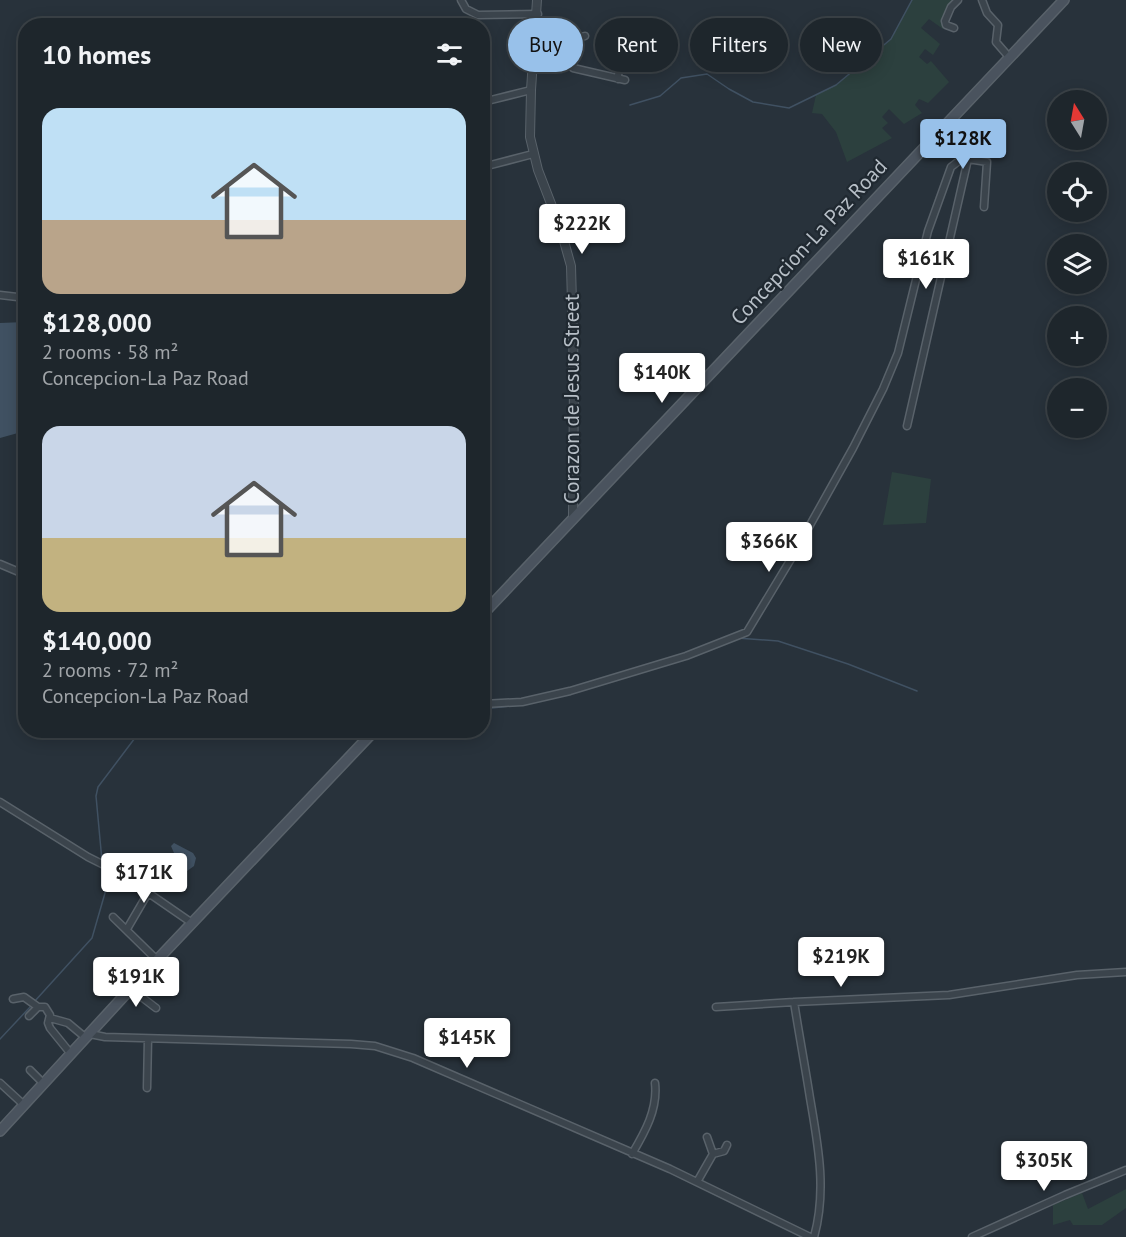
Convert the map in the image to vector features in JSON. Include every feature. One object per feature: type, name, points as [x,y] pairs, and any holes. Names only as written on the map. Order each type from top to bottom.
[{"type":"main road","name":"Concepcion-La Paz Road","points":[[490,606],[1064,0]]},
{"type":"main road","points":[[0,1131],[157,960],[367,738]]},
{"type":"street","points":[[461,0],[466,9],[478,15],[538,14]]},
{"type":"street","name":"Corazon de Jesus Street","points":[[537,0],[538,18]]},
{"type":"street","points":[[954,28],[946,25],[945,19],[958,0]]},
{"type":"street","points":[[980,1],[998,25],[996,42],[1009,57]]},
{"type":"street","points":[[583,70],[621,80],[620,72]]},
{"type":"street","name":"Corazon de Jesus Street","points":[[533,72],[530,137],[533,154],[560,227],[571,266],[574,376],[573,517]]},
{"type":"street","points":[[490,100],[531,90]]},
{"type":"street","points":[[939,132],[958,154],[987,162],[984,207]]},
{"type":"street","points":[[490,165],[533,154]]},
{"type":"street","points":[[907,426],[966,158]]},
{"type":"street","points":[[490,704],[522,702],[570,691],[687,656],[747,632],[791,559],[883,389],[897,353],[928,231],[951,167],[966,158]]},
{"type":"street","points":[[0,295],[18,297]]},
{"type":"street","points":[[0,564],[18,572]]},
{"type":"street","points":[[0,802],[148,892],[192,923]]},
{"type":"street","points":[[127,929],[148,892]]},
{"type":"street","points":[[113,917],[157,960]]},
{"type":"street","points":[[147,972],[161,987]]},
{"type":"street","points":[[716,1007],[949,995],[1077,975],[1126,972]]},
{"type":"street","points":[[131,989],[156,1008]]},
{"type":"street","points":[[13,999],[24,997],[45,1007],[50,1018],[50,1028],[71,1054]]},
{"type":"street","points":[[50,1018],[68,1023],[88,1036],[363,1044],[386,1048],[697,1182],[812,1237],[819,1216],[821,1170],[794,1002]]},
{"type":"street","points":[[29,1017],[36,1004]]},
{"type":"street","points":[[147,1088],[148,1039]]},
{"type":"street","points":[[30,1070],[43,1083]]},
{"type":"street","points":[[0,1083],[24,1105]]},
{"type":"street","points":[[632,1154],[643,1136],[654,1109],[655,1083]]},
{"type":"street","points":[[707,1137],[714,1154]]},
{"type":"street","points":[[697,1182],[714,1154],[724,1151],[727,1145]]},
{"type":"street","points":[[972,1237],[1126,1170]]},
{"type":"green space","points":[[912,0],[955,0],[943,18],[943,29],[929,19],[921,28],[940,44],[933,55],[925,49],[919,57],[927,64],[931,61],[949,82],[928,103],[919,99],[915,105],[922,113],[904,124],[889,109],[882,117],[888,123],[882,128],[892,138],[847,162],[836,132],[822,114],[812,113],[816,95],[836,85],[852,72],[882,72],[882,47],[891,39]]},
{"type":"green space","points":[[892,472],[931,479],[926,523],[883,525]]},
{"type":"green space","points":[[1126,1189],[1126,1208],[1102,1225],[1073,1225],[1070,1220],[1053,1225],[1053,1205],[1082,1193],[1088,1209]]},
{"type":"water","points":[[18,322],[18,433],[0,438],[0,323]]},
{"type":"water","points":[[174,843],[193,853],[196,858],[194,866],[183,874],[172,872],[170,867],[174,853],[171,846]]},
{"type":"waterway","points":[[630,105],[660,96],[681,78],[707,74],[753,102],[789,108],[836,85],[891,39],[912,0]]},
{"type":"waterway","points":[[737,638],[778,641],[848,664],[917,691]]},
{"type":"waterway","points":[[529,703],[553,698]]},
{"type":"waterway","points":[[490,708],[518,705]]},
{"type":"waterway","points":[[102,861],[96,796],[98,787],[135,738]]},
{"type":"waterway","points":[[34,1002],[92,938],[105,893],[103,866]]},
{"type":"waterway","points":[[0,1039],[31,1006]]}]
